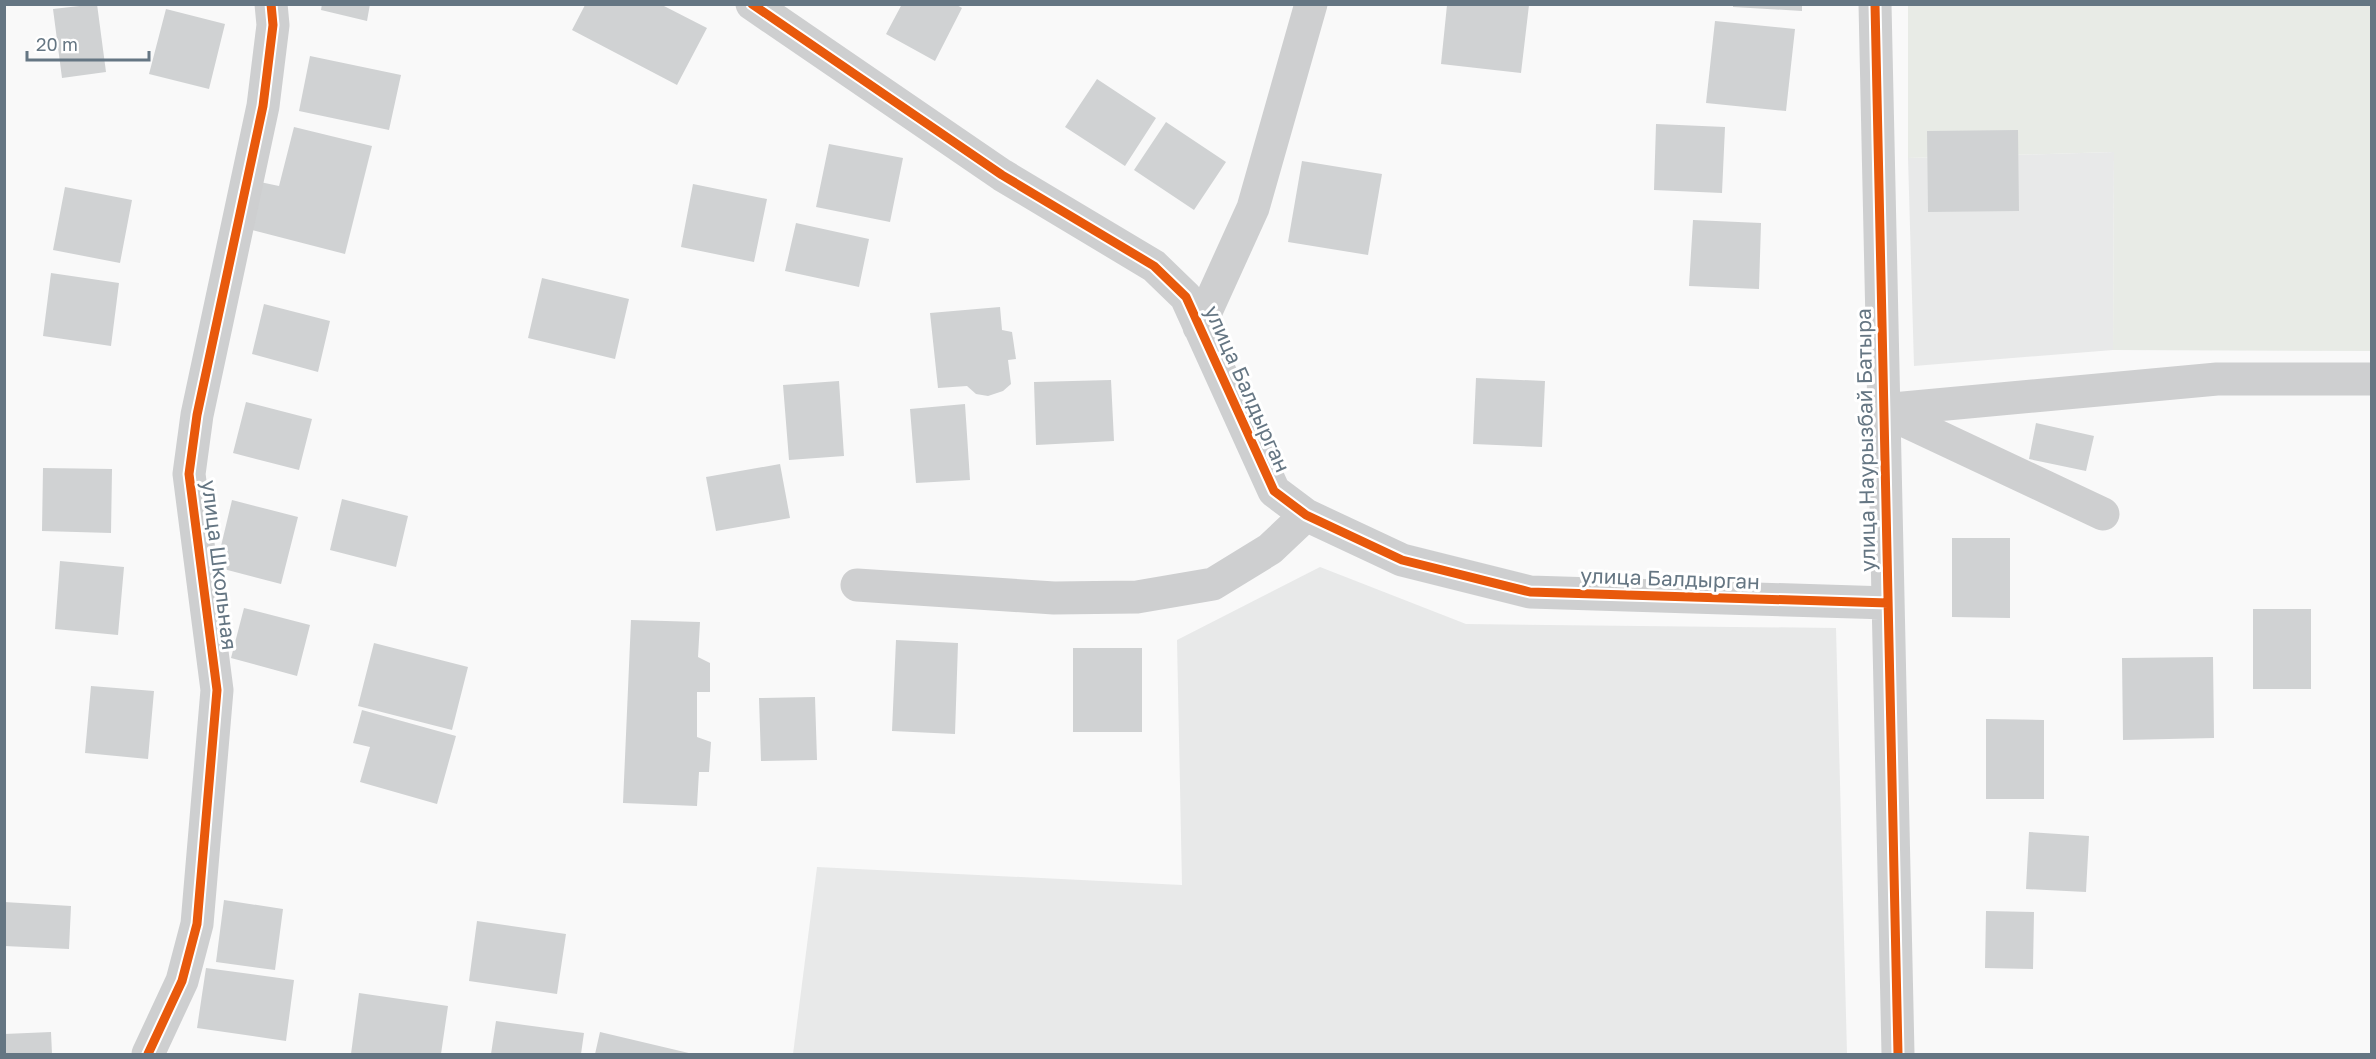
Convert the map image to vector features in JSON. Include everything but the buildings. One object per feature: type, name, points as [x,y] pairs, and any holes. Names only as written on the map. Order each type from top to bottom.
[{"type":"street","name":"улица Школьная","points":[[148,1054],[182,981],[197,924],[217,690],[189,474],[197,415],[263,106],[273,25],[271,4]]},
{"type":"street","name":"улица Балдырган","points":[[752,4],[1002,175],[1154,266],[1186,297],[1274,491],[1306,515],[1402,560],[1530,592],[1888,603]]},
{"type":"street","points":[[1199,327],[1253,208],[1311,4]]},
{"type":"street","name":"улица Наурызбай Батыра","points":[[1875,4],[1882,410],[1898,1054]]},
{"type":"street","points":[[1882,410],[2217,379],[2372,379]]},
{"type":"street","points":[[1882,410],[2103,514]]},
{"type":"street","points":[[857,585],[1054,598],[1137,597],[1213,584],[1270,549],[1306,515]]},
{"type":"shaded area","points":[[1908,5],[2371,5],[2371,351],[2113,350],[2114,152],[1908,158]]},
{"type":"shaded area","points":[[2114,152],[2113,350],[1914,366],[1908,158]]},
{"type":"shaded area","points":[[1320,567],[1466,624],[1836,628],[1847,1054],[793,1054],[817,867],[1182,885],[1177,640]]},
{"type":"cycle path","points":[[148,1054],[182,981],[197,924],[217,690],[189,474],[197,415],[263,106],[273,25],[271,4]]},
{"type":"cycle path","points":[[752,4],[1002,175],[1154,266],[1186,297],[1274,491],[1306,515],[1402,560],[1530,592],[1888,603]]},
{"type":"cycle path","points":[[1875,4],[1898,1054]]}]
